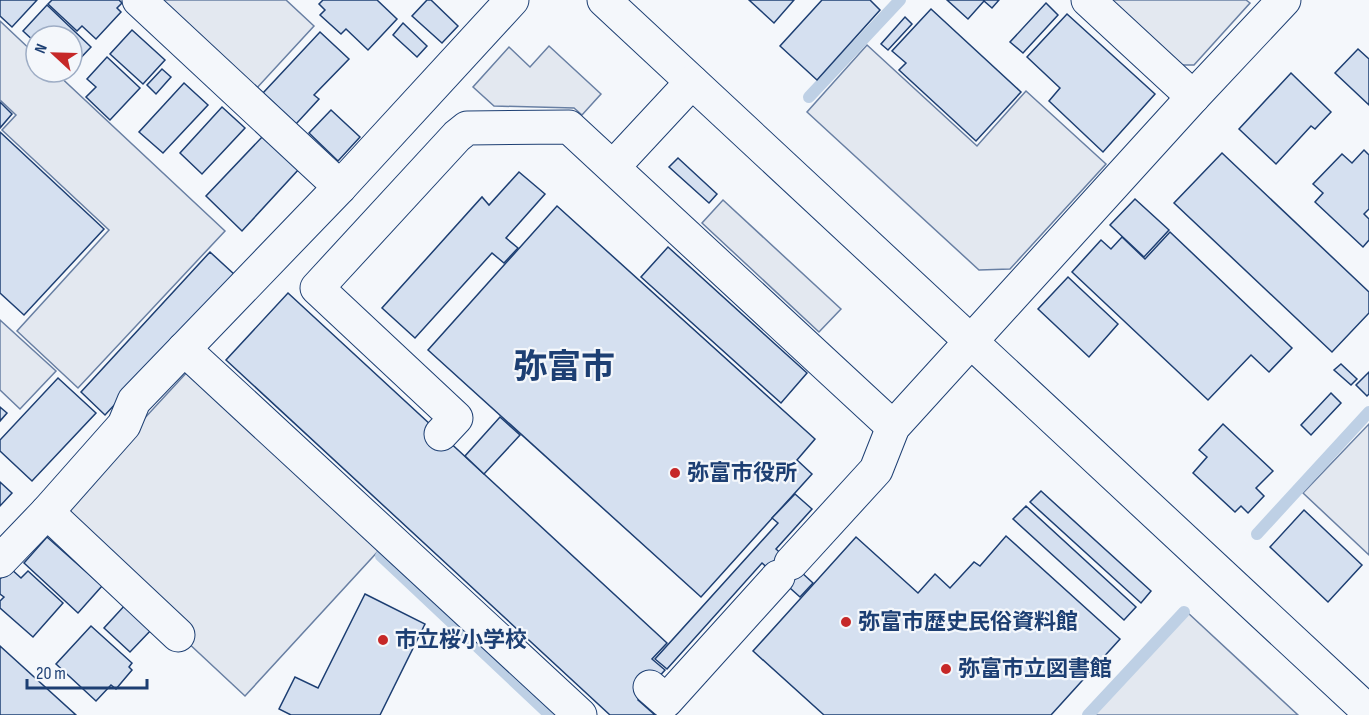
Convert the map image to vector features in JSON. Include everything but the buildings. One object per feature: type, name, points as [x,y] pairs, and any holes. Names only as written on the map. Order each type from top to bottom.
[{"type":"street","points":[[139,0],[340,187]]},
{"type":"street","points":[[0,561],[124,425],[134,401],[340,187],[512,0]]},
{"type":"street","points":[[604,0],[1369,712]]},
{"type":"street","points":[[1088,0],[1193,97]]},
{"type":"street","points":[[650,687],[666,701],[876,470],[893,426],[1284,0]]},
{"type":"street","points":[[613,167],[692,82]]},
{"type":"street","points":[[441,434],[456,418],[317,288],[457,136],[467,128],[569,127],[893,426]]},
{"type":"street","points":[[184,349],[580,715]]},
{"type":"street","points":[[46,512],[178,635]]},
{"type":"shaded area","points":[[157,0],[286,0],[314,26],[255,90]]},
{"type":"shaded area","points":[[1108,0],[1246,0],[1250,3],[1194,65],[1179,65]]},
{"type":"shaded area","points":[[0,21],[24,44],[24,84],[68,84],[225,231],[78,388],[17,331],[109,230],[2,130],[16,115],[0,100]]},
{"type":"shaded area","points":[[867,45],[977,146],[1026,91],[1106,164],[1010,269],[979,270],[807,112]]},
{"type":"shaded area","points":[[549,46],[601,94],[582,115],[574,108],[494,106],[473,87],[509,47],[530,67]]},
{"type":"shaded area","points":[[723,200],[841,309],[819,332],[702,223]]},
{"type":"shaded area","points":[[0,320],[56,371],[20,409],[0,390]]},
{"type":"shaded area","points":[[189,370],[381,548],[245,696],[185,640],[70,517],[71,498]]},
{"type":"shaded area","points":[[1369,424],[1369,555],[1303,493]]},
{"type":"shaded area","points":[[1187,612],[1298,715],[1094,715]]},
{"type":"waterway","points":[[809,97],[900,0]]},
{"type":"waterway","points":[[1257,534],[1369,412]]},
{"type":"waterway","points":[[381,556],[550,715]]},
{"type":"waterway","points":[[1088,715],[1184,612]]},
{"type":"place","name":"弥富市役所","points":[[675,473]]},
{"type":"place","name":"弥富市歴史民俗資料館","points":[[846,622]]},
{"type":"place","name":"市立桜小学校","points":[[383,640]]},
{"type":"place","name":"弥富市立図書館","points":[[946,669]]},
{"type":"district","name":"弥富市","points":[[564,367]]}]
